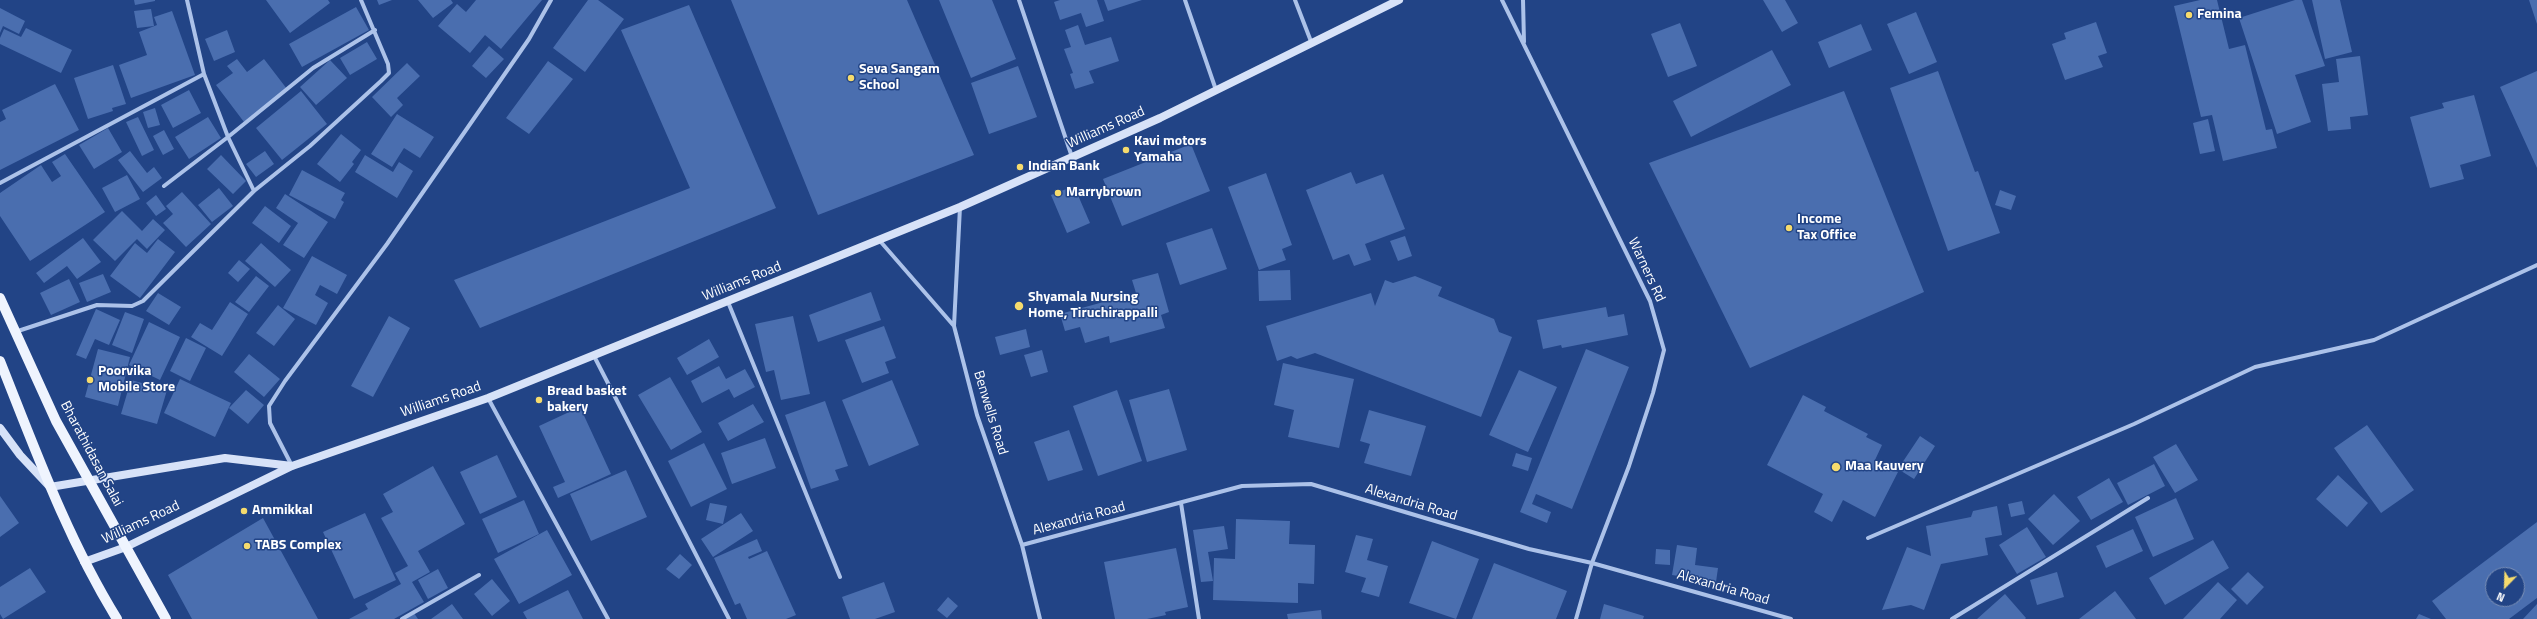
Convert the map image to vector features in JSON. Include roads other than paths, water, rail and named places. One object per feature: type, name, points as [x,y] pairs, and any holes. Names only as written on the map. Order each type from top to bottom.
[{"type":"main road","name":"Bharathidasan Salai","points":[[0,298],[56,421],[88,482],[126,546],[166,619]]},
{"type":"main road","points":[[0,361],[50,487],[84,562],[117,619]]},
{"type":"street","points":[[187,0],[204,74],[228,137],[254,191]]},
{"type":"street","points":[[15,332],[97,305],[132,306],[143,302],[254,191],[310,146],[389,73],[388,64],[362,0]]},
{"type":"street","points":[[292,466],[270,423],[269,406],[285,381],[387,244],[524,46],[551,0]]},
{"type":"street","points":[[1019,0],[1072,158]]},
{"type":"street","points":[[1185,0],[1216,90]]},
{"type":"street","points":[[1295,0],[1312,44]]},
{"type":"street","name":"Williams Road","points":[[84,562],[126,546],[292,466],[488,398],[960,207],[1072,158],[1312,44],[1400,0]]},
{"type":"street","name":"Warners Rd","points":[[1502,0],[1650,301],[1664,350],[1653,393],[1629,466],[1592,563],[1576,619]]},
{"type":"street","points":[[1523,0],[1524,44]]},
{"type":"street","points":[[164,186],[228,137],[313,68],[375,30]]},
{"type":"street","points":[[0,183],[204,74]]},
{"type":"street","name":"Benwells Road","points":[[960,207],[954,326],[977,415],[1022,545],[1040,619]]},
{"type":"street","points":[[880,240],[954,326]]},
{"type":"street","points":[[1868,538],[2134,424],[2256,367],[2374,340],[2537,265]]},
{"type":"street","points":[[728,302],[840,577]]},
{"type":"street","points":[[594,356],[728,619]]},
{"type":"street","points":[[488,398],[608,619]]},
{"type":"street","points":[[0,428],[20,455],[50,487],[88,482],[225,458],[292,466]]},
{"type":"street","name":"Alexandria Road","points":[[1022,545],[1242,486],[1311,484],[1529,549],[1592,563],[1791,619]]},
{"type":"street","points":[[1952,619],[2148,498]]},
{"type":"street","points":[[1181,503],[1199,619]]},
{"type":"street","points":[[402,619],[479,575]]},
{"type":"place","name":"Femina","points":[[2189,15]]},
{"type":"place","name":"Seva Sangam School","points":[[851,78]]},
{"type":"place","name":"Kavi motors Yamaha","points":[[1126,150]]},
{"type":"place","name":"Indian Bank","points":[[1020,167]]},
{"type":"place","name":"Marrybrown","points":[[1058,193]]},
{"type":"place","name":"Income Tax Office","points":[[1789,228]]},
{"type":"place","name":"Shyamala Nursing Home, Tiruchirappalli","points":[[1019,306]]},
{"type":"place","name":"Poorvika Mobile Store","points":[[90,380]]},
{"type":"place","name":"Bread basket bakery","points":[[539,400]]},
{"type":"place","name":"Maa Kauvery","points":[[1836,467]]},
{"type":"place","name":"Ammikkal","points":[[244,511]]},
{"type":"place","name":"TABS Complex","points":[[247,546]]}]
